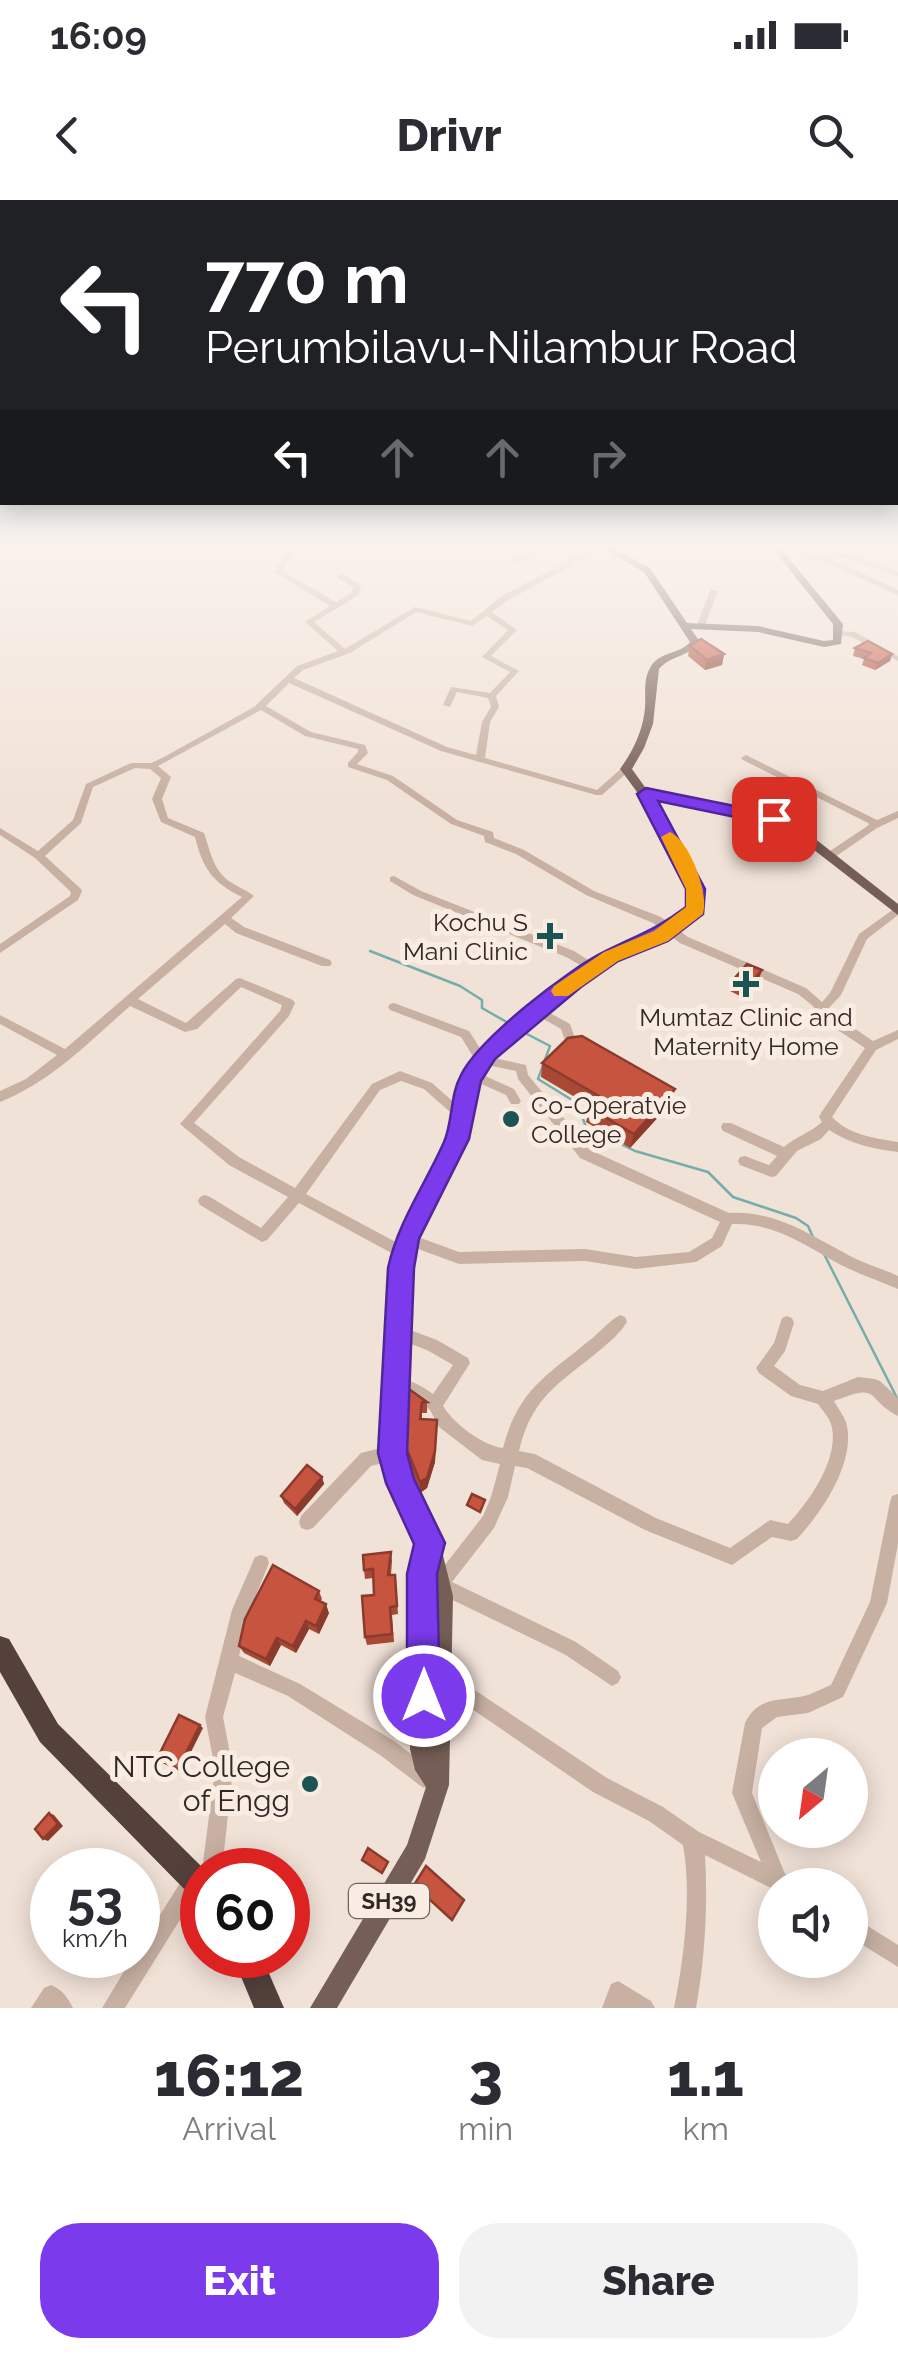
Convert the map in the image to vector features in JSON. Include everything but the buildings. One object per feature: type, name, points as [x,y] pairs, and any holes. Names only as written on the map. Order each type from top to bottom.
[{"type":"highway","points":[[0,1648],[49,1733],[180,1857]]},
{"type":"highway","points":[[256,1978],[269,2008]]},
{"type":"main road","points":[[438,1785],[423,1762],[422,1749],[422,1574],[430,1543],[401,1483],[392,1453],[405,1245],[452,1151],[472,1075],[481,1060],[593,968],[668,932],[696,909],[698,897],[646,794],[626,769],[645,734],[650,712],[649,684],[656,664],[695,645],[685,628]]},
{"type":"main road","points":[[741,628],[783,632],[830,645],[838,642],[838,628]]},
{"type":"main road","points":[[646,794],[774,819],[791,826],[898,911]]},
{"type":"main road","name":"SH39","points":[[323,2008],[417,1851],[438,1785],[443,1679],[440,1585],[430,1543]]},
{"type":"street","points":[[316,628],[344,652]]},
{"type":"street","points":[[39,856],[78,821],[89,786],[134,765],[152,766],[260,706],[300,668],[344,652],[383,628]]},
{"type":"street","points":[[492,696],[515,671],[486,656],[511,628]]},
{"type":"street","points":[[840,633],[852,634],[898,659]]},
{"type":"street","points":[[288,679],[444,749],[599,793],[626,769]]},
{"type":"street","points":[[446,705],[454,689],[492,696]]},
{"type":"street","points":[[480,759],[486,722],[494,707],[492,696]]},
{"type":"street","points":[[260,706],[308,734],[362,746],[364,752],[351,765],[390,778],[454,822],[489,834],[490,840],[520,852],[590,894],[656,920],[668,932],[809,996],[821,1010],[872,1047]]},
{"type":"street","points":[[746,758],[848,806],[873,821],[874,826]]},
{"type":"street","points":[[0,1097],[30,1082],[66,1055],[249,896],[218,882],[202,856],[200,835],[164,820],[157,800],[166,777],[152,766]]},
{"type":"street","points":[[831,855],[898,814]]},
{"type":"street","points":[[0,832],[74,884],[76,894],[0,948]]},
{"type":"street","points":[[394,878],[417,893],[554,948],[593,968]]},
{"type":"street","points":[[821,1010],[835,994],[863,938],[898,911]]},
{"type":"street","points":[[221,921],[226,919],[240,930],[326,963]]},
{"type":"street","points":[[128,1000],[185,1028],[193,1026],[240,982],[288,1003],[285,1013],[186,1124],[234,1161],[296,1197],[405,1245],[459,1258],[584,1254],[636,1264],[691,1258],[716,1242],[728,1219]]},
{"type":"street","points":[[394,1007],[465,1034],[481,1060],[522,1068],[522,1076],[585,1154],[728,1219],[742,1216],[770,1223],[833,1251],[864,1270],[885,1273],[898,1283]]},
{"type":"street","points":[[538,1010],[566,1027],[572,1046]]},
{"type":"street","points":[[0,1019],[66,1055]]},
{"type":"street","points":[[898,1034],[872,1047],[825,1116],[828,1124],[842,1132],[898,1147]]},
{"type":"street","points":[[472,1075],[507,1091],[515,1101]]},
{"type":"street","points":[[204,1201],[262,1236],[296,1197],[376,1087],[400,1076],[428,1086],[462,1116]]},
{"type":"street","points":[[745,1161],[771,1172],[786,1154],[828,1124]]},
{"type":"street","points":[[727,1126],[786,1154]]},
{"type":"street","points":[[612,1677],[570,1648],[440,1585],[452,1566],[478,1541],[506,1485],[514,1432],[533,1398],[620,1322]]},
{"type":"street","points":[[787,1323],[780,1346],[764,1368],[796,1391],[823,1398],[858,1384],[875,1386],[898,1408]]},
{"type":"street","points":[[397,1332],[432,1344],[463,1362],[434,1405]]},
{"type":"street","points":[[394,1385],[415,1390],[434,1405],[444,1422],[488,1454],[529,1460],[651,1524],[732,1556],[770,1528],[791,1534],[822,1490],[837,1460],[839,1424],[823,1398]]},
{"type":"street","points":[[307,1522],[368,1459],[392,1453]]},
{"type":"street","points":[[776,1868],[742,1793],[754,1724],[772,1708],[808,1704],[837,1691],[878,1603],[898,1502]]},
{"type":"street","points":[[209,1848],[224,1769],[214,1717],[240,1610],[261,1563]]},
{"type":"street","points":[[229,1660],[294,1690],[438,1785]]},
{"type":"street","points":[[443,1679],[600,1786],[656,1814],[692,1839],[758,1871]]},
{"type":"street","points":[[684,2008],[694,1956],[697,1865],[692,1839]]},
{"type":"street","points":[[113,2008],[180,1912]]},
{"type":"street","points":[[868,1937],[898,1957]]},
{"type":"street","points":[[613,2008],[618,1991],[644,2008]]},
{"type":"street","points":[[42,2008],[51,1995],[62,2008]]},
{"type":"waterway","points":[[370,951],[460,986],[482,1000],[482,1008],[510,1024]]},
{"type":"waterway","points":[[525,1033],[550,1046],[538,1079],[577,1103],[586,1127],[635,1151],[708,1172],[733,1197],[796,1218],[808,1226],[813,1237]]},
{"type":"waterway","points":[[824,1254],[898,1400]]},
{"type":"slow traffic","points":[[561,991],[611,956],[661,936],[696,909],[696,889],[670,837]]},
{"type":"place","name":"Kochu S Mani Clinic","points":[[550,936]]},
{"type":"place","name":"Mumtaz Clinic and Maternity Home","points":[[746,984]]},
{"type":"place","name":"Co-Operatvie College","points":[[511,1119]]},
{"type":"place","name":"NTC College of Engg","points":[[310,1784]]},
{"type":"route","points":[[424,1696],[422,1574],[430,1543],[401,1483],[392,1453],[402,1252],[457,1139],[470,1079],[488,1053],[574,982],[611,956],[661,936],[696,909],[696,889],[646,794],[774,819]]}]
